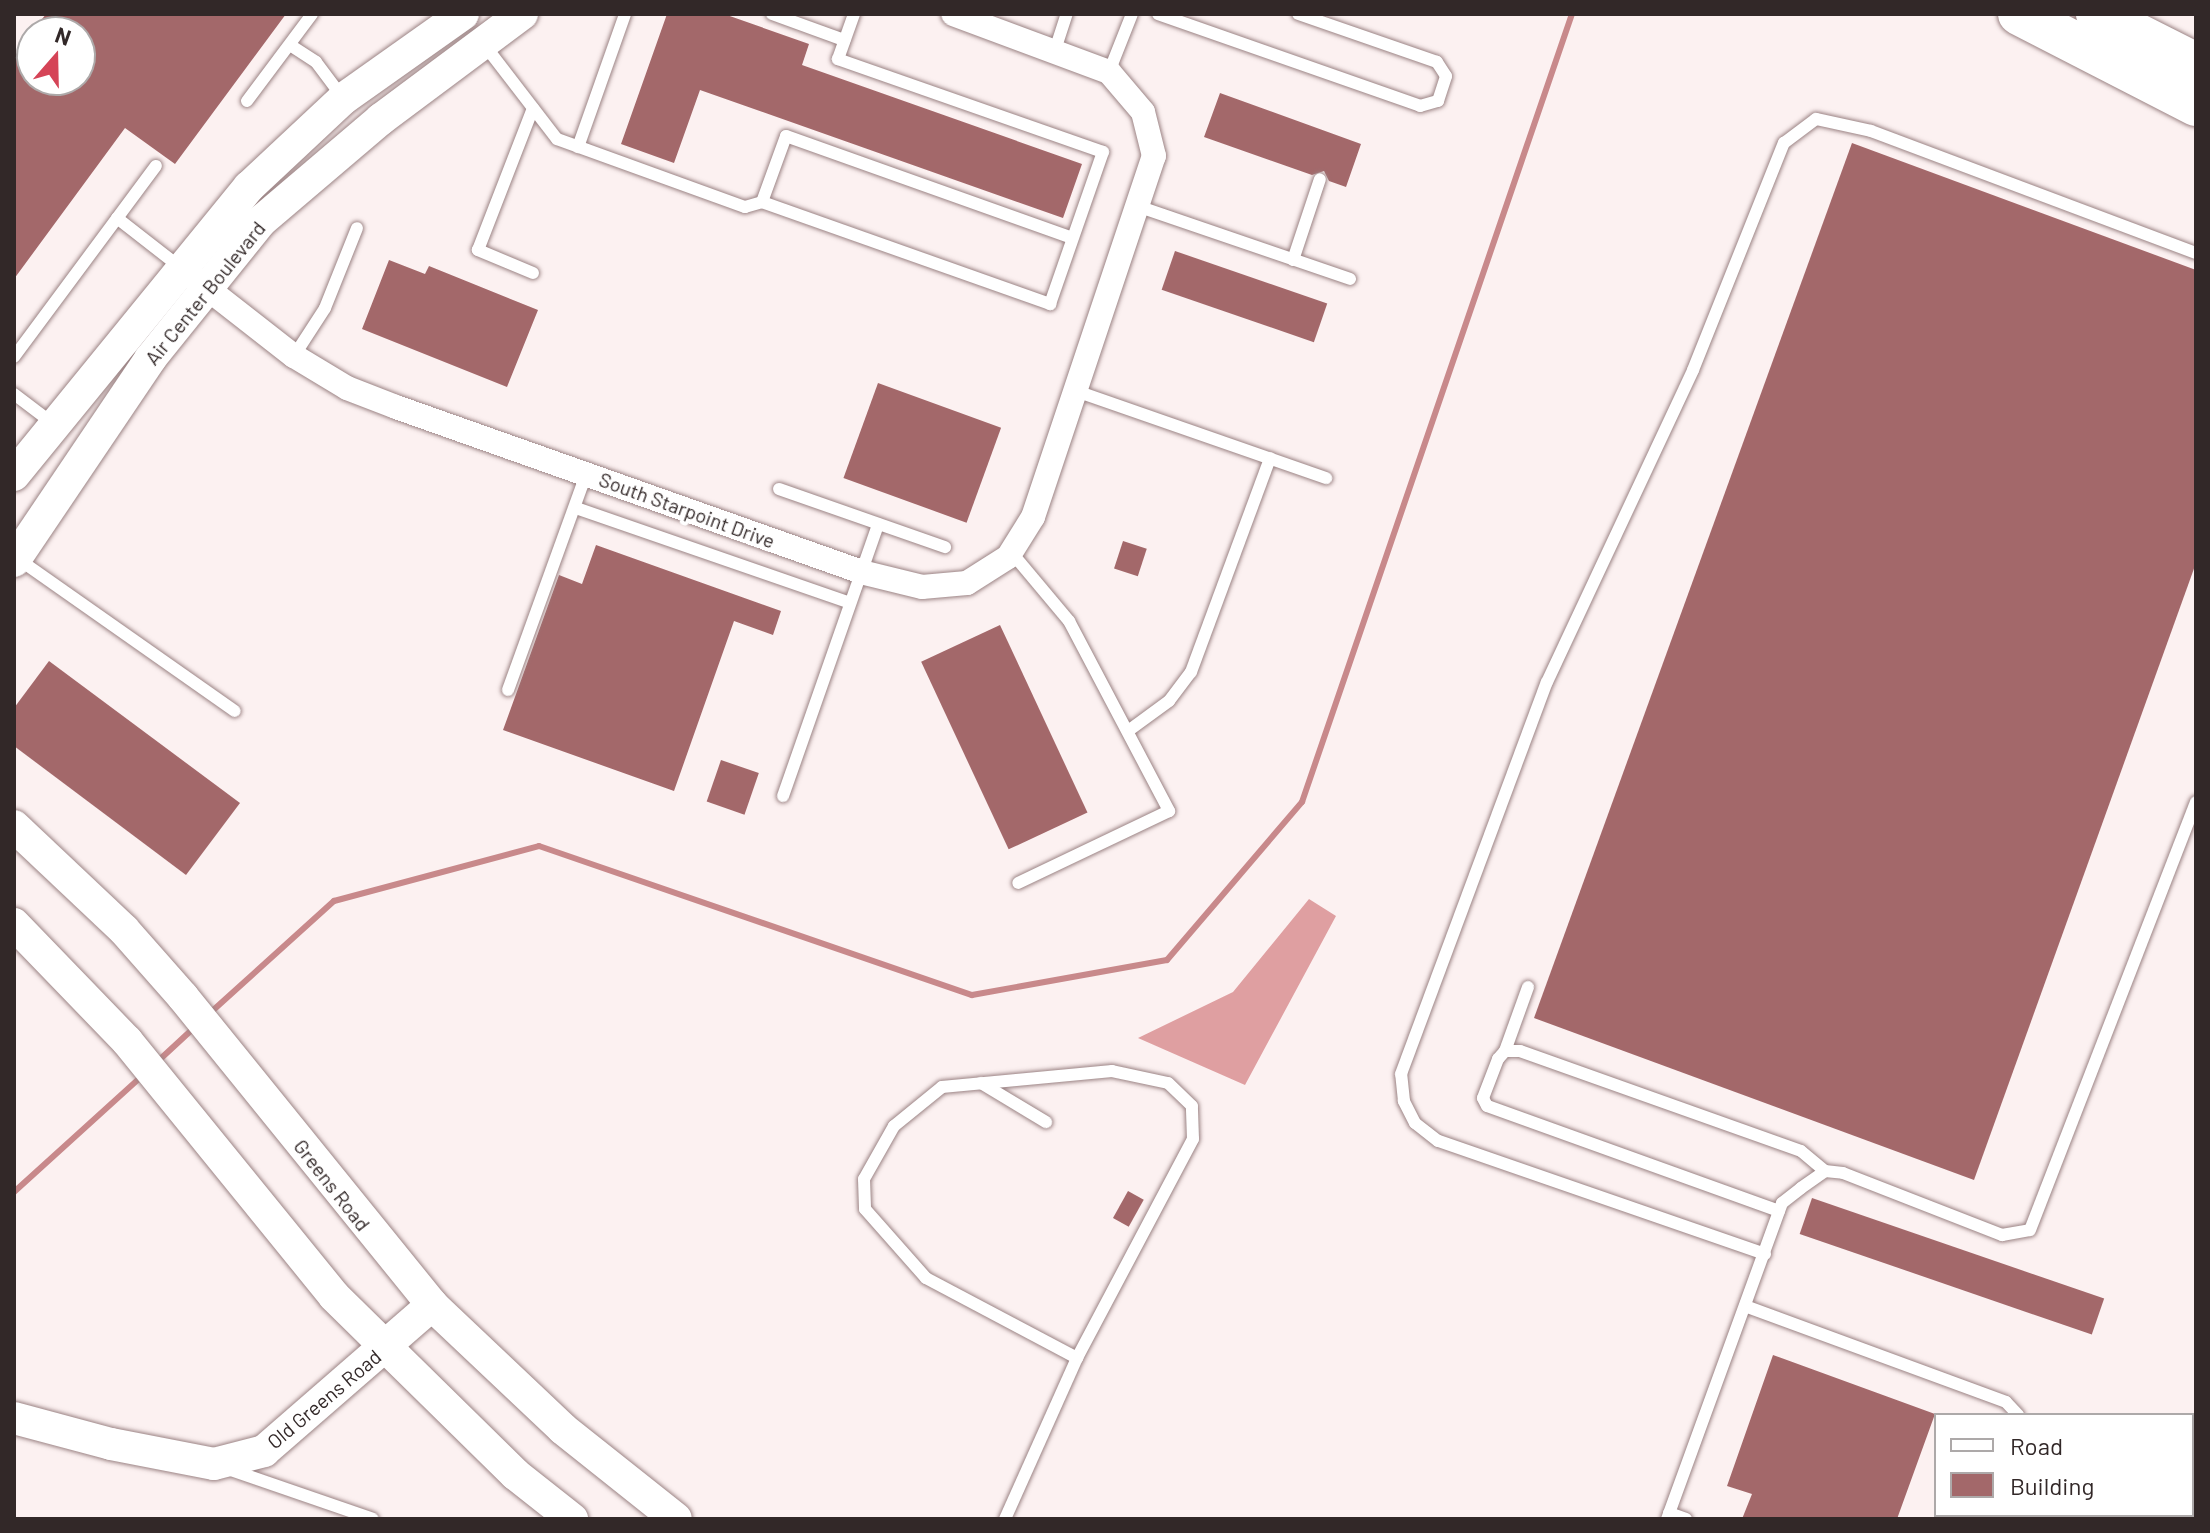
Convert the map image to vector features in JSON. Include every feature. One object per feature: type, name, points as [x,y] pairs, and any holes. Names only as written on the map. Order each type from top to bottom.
[{"type":"highway","points":[[2019,14],[2196,105]]},
{"type":"highway","points":[[2097,14],[2196,64]]},
{"type":"street","points":[[463,14],[483,43]]},
{"type":"street","name":"Air Center Boulevard","points":[[15,560],[249,187],[343,99],[463,14]]},
{"type":"street","name":"Air Center Boulevard","points":[[14,475],[52,423],[192,277],[260,222],[310,176],[522,14]]},
{"type":"street","points":[[953,14],[1109,72]]},
{"type":"street","name":"South Starpoint Drive","points":[[192,277],[294,356],[359,393],[861,572],[922,587],[947,587],[992,571],[1012,553],[1033,517],[1140,207],[1154,156],[1151,136],[1143,112],[1109,72]]},
{"type":"street","name":"Greens Road","points":[[14,826],[124,930],[183,997],[432,1305],[563,1429],[676,1519]]},
{"type":"street","points":[[14,924],[127,1041],[334,1296],[515,1474],[572,1519]]},
{"type":"street","name":"Old Greens Road","points":[[14,1418],[111,1444],[214,1464],[264,1451],[432,1305]]},
{"type":"lane","points":[[247,101],[312,14]]},
{"type":"lane","points":[[578,147],[625,14]]},
{"type":"lane","points":[[772,14],[844,40]]},
{"type":"lane","points":[[483,43],[557,139],[745,207],[762,202],[1050,304],[1103,152],[838,59],[854,14]]},
{"type":"lane","points":[[1055,50],[1067,14]]},
{"type":"lane","points":[[1109,72],[1132,14]]},
{"type":"lane","points":[[1158,14],[1420,106],[1438,101],[1446,76],[1437,62],[1298,14]]},
{"type":"lane","points":[[290,45],[316,62],[343,99]]},
{"type":"lane","points":[[533,108],[478,250],[533,273]]},
{"type":"lane","points":[[1765,1254],[1438,1141],[1415,1123],[1404,1101],[1401,1074],[1547,682],[1693,370],[1784,143],[1816,119],[1871,131],[2196,253]]},
{"type":"lane","points":[[762,202],[786,136],[1072,238]]},
{"type":"lane","points":[[14,357],[156,166]]},
{"type":"lane","points":[[1293,260],[1320,179]]},
{"type":"lane","points":[[1140,207],[1350,279]]},
{"type":"lane","points":[[117,218],[192,277]]},
{"type":"lane","points":[[294,356],[325,308],[357,228]]},
{"type":"lane","points":[[1076,391],[1326,478]]},
{"type":"lane","points":[[14,394],[52,423]]},
{"type":"lane","points":[[1128,731],[1169,701],[1191,672],[1270,458]]},
{"type":"lane","points":[[508,690],[560,537],[576,508],[586,474]]},
{"type":"lane","points":[[779,489],[945,547]]},
{"type":"lane","points":[[576,508],[850,603]]},
{"type":"lane","points":[[783,796],[878,524]]},
{"type":"lane","points":[[1012,553],[1069,621],[1169,811],[1018,883]]},
{"type":"lane","points":[[15,560],[235,711]]},
{"type":"lane","points":[[1505,1051],[1520,1051],[1801,1151],[1825,1171],[2002,1235],[2030,1230],[2196,802]]},
{"type":"lane","points":[[1528,987],[1505,1051],[1483,1098],[1487,1106],[1779,1211]]},
{"type":"lane","points":[[1005,1519],[1077,1358],[1193,1139],[1192,1106],[1168,1083],[1112,1071],[942,1087],[894,1126],[864,1179],[865,1209],[926,1278],[1077,1358]]},
{"type":"lane","points":[[981,1083],[1046,1122]]},
{"type":"lane","points":[[1686,1519],[1668,1516],[1782,1203],[1825,1171]]},
{"type":"lane","points":[[1745,1306],[2006,1402],[2016,1413]]},
{"type":"lane","points":[[214,1464],[373,1519]]},
{"type":"shaded area","points":[[1309,899],[1336,916],[1245,1085],[1138,1038],[1233,992]]},
{"type":"building","points":[[286,14],[175,164],[125,128],[14,279],[14,57],[16,54],[16,96],[96,96],[96,16],[44,16]]},
{"type":"building","points":[[667,14],[724,14],[809,44],[802,65],[1082,164],[1063,218],[700,90],[674,163],[621,144]]},
{"type":"building","points":[[1220,93],[1361,144],[1346,187],[1329,181],[1324,171],[1312,175],[1204,137]]},
{"type":"building","points":[[1852,143],[2196,270],[2196,563],[1974,1180],[1534,1018]]},
{"type":"building","points":[[1175,251],[1327,303],[1314,342],[1162,290]]},
{"type":"building","points":[[389,260],[425,274],[429,266],[538,310],[507,387],[362,329]]},
{"type":"building","points":[[878,383],[1001,428],[967,523],[843,478]]},
{"type":"building","points":[[1123,541],[1147,549],[1138,576],[1114,569]]},
{"type":"building","points":[[596,545],[781,611],[773,635],[734,621],[674,791],[503,730],[559,575],[582,584]]},
{"type":"building","points":[[1000,625],[1087,813],[1009,849],[921,662]]},
{"type":"building","points":[[49,661],[240,803],[186,875],[14,746],[14,708]]},
{"type":"building","points":[[721,760],[759,773],[744,815],[707,802]]},
{"type":"building","points":[[1128,1191],[1144,1200],[1129,1227],[1113,1218]]},
{"type":"building","points":[[1812,1198],[2104,1299],[2092,1335],[1800,1234]]},
{"type":"building","points":[[1773,1355],[1934,1414],[1897,1519],[1742,1519],[1752,1494],[1727,1486]]},
{"type":"waterway","points":[[210,1013],[334,901],[539,846],[972,995],[1167,960],[1302,802],[1572,14]]},
{"type":"waterway","points":[[157,1062],[196,1026]]},
{"type":"waterway","points":[[14,1192],[143,1075]]}]
